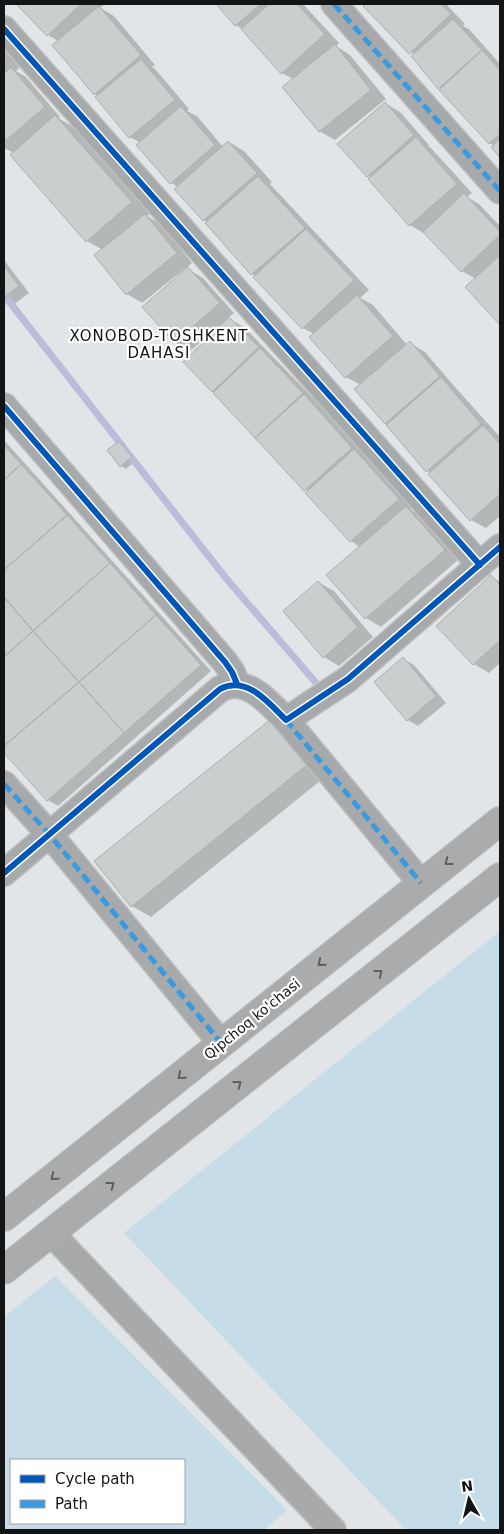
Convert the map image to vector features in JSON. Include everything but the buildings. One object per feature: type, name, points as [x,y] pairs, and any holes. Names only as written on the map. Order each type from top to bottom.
[{"type":"main road","name":"Qipchoq ko'chasi","points":[[4,1217],[490,829]]},
{"type":"main road","points":[[490,829],[476,851],[481,864],[486,868],[500,871]]},
{"type":"main road","points":[[4,1270],[500,877]]},
{"type":"street","points":[[334,4],[500,191]]},
{"type":"street","points":[[4,29],[480,565]]},
{"type":"street","points":[[4,406],[225,662],[237,684]]},
{"type":"street","points":[[286,720],[348,679],[500,547]]},
{"type":"street","points":[[4,873],[220,689],[228,685],[237,684],[253,690],[269,702],[286,720],[421,883]]},
{"type":"street","points":[[4,784],[50,835],[221,1043]]},
{"type":"street","points":[[51,1232],[333,1530]]},
{"type":"shaded area","points":[[500,931],[500,1530],[406,1530],[124,1233]]},
{"type":"shaded area","points":[[55,1276],[287,1510],[264,1530],[4,1530],[4,1317]]},
{"type":"waterway","points":[[4,295],[225,577],[317,684]]},
{"type":"marked path","points":[[334,4],[500,191]]},
{"type":"marked path","points":[[286,720],[421,883]]},
{"type":"marked path","points":[[4,784],[50,835],[221,1043]]},
{"type":"cycle path","points":[[4,29],[480,565]]},
{"type":"cycle path","points":[[4,406],[225,662],[237,684]]},
{"type":"cycle path","points":[[4,873],[220,689],[230,686],[248,688],[265,699],[286,720],[348,679],[500,547]]},
{"type":"district","name":"XONOBOD-TOSHKENT DAHASI","points":[[159,344]]}]
